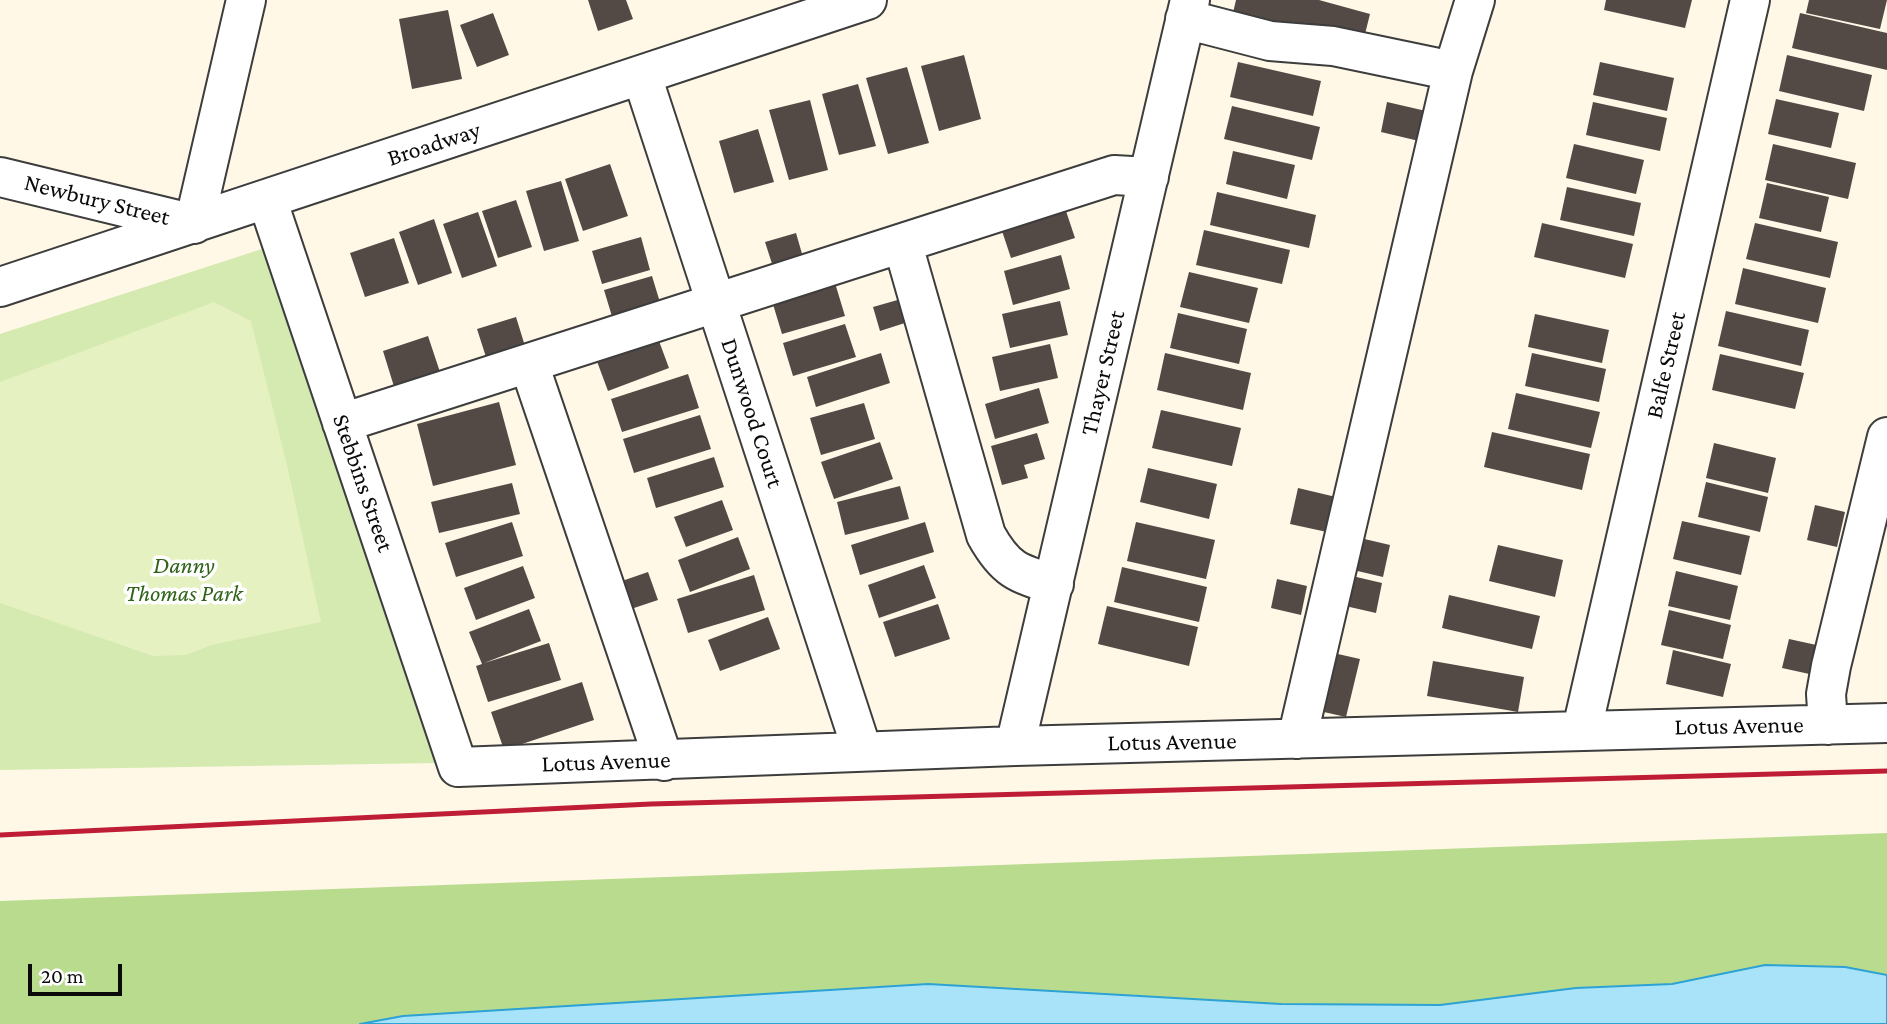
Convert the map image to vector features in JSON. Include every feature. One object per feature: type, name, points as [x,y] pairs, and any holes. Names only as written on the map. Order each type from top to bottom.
[{"type":"street","points":[[194,224],[246,0]]},
{"type":"street","name":"Broadway","points":[[0,287],[867,0]]},
{"type":"street","points":[[1297,739],[1453,71],[1475,0]]},
{"type":"street","name":"Balfe Street","points":[[1582,729],[1750,0]]},
{"type":"street","points":[[1188,10],[1270,41],[1333,46],[1453,71]]},
{"type":"street","name":"Thayer Street","points":[[1015,746],[1188,10]]},
{"type":"street","name":"Dunwood Court","points":[[642,76],[862,750]]},
{"type":"street","points":[[342,423],[717,305],[1114,175],[1149,177]]},
{"type":"street","name":"Newbury Street","points":[[0,177],[194,224]]},
{"type":"street","name":"Stebbins Street","points":[[267,199],[458,767]]},
{"type":"street","points":[[903,245],[986,535],[997,554],[1013,572],[1054,584]]},
{"type":"street","points":[[529,364],[664,761]]},
{"type":"street","points":[[1828,725],[1826,694],[1831,666],[1887,437]]},
{"type":"street","name":"Lotus Avenue","points":[[458,767],[664,761],[862,750],[942,751],[1015,746],[1582,729],[1887,723]]},
{"type":"green space","name":"Danny Thomas Park","points":[[268,247],[437,763],[0,770],[0,334]]},
{"type":"green space","points":[[214,302],[251,321],[287,465],[321,622],[212,645],[186,655],[153,656],[0,603],[0,382]]},
{"type":"green space","points":[[1887,833],[1887,975],[1845,967],[1765,965],[1672,984],[1576,988],[1440,1005],[1281,1004],[928,984],[403,1016],[360,1024],[0,1024],[0,901]]},
{"type":"water","points":[[1765,965],[1845,967],[1887,975],[1887,1024],[360,1024],[403,1016],[928,984],[1281,1004],[1440,1005],[1576,988],[1672,984]]},
{"type":"building","points":[[588,0],[626,0],[633,19],[598,31]]},
{"type":"building","points":[[1236,0],[1319,0],[1370,14],[1362,46],[1232,17]]},
{"type":"building","points":[[1606,0],[1692,0],[1685,28],[1604,10]]},
{"type":"building","points":[[1809,0],[1887,0],[1880,29],[1806,13]]},
{"type":"building","points":[[448,10],[462,79],[412,89],[399,19]]},
{"type":"building","points":[[493,13],[509,55],[477,67],[460,25]]},
{"type":"building","points":[[1800,13],[1887,33],[1887,70],[1792,48]]},
{"type":"building","points":[[964,55],[981,119],[939,131],[921,66]]},
{"type":"building","points":[[1787,55],[1872,75],[1864,111],[1779,91]]},
{"type":"building","points":[[1238,62],[1321,81],[1313,116],[1230,97]]},
{"type":"building","points":[[1600,62],[1674,78],[1667,111],[1593,95]]},
{"type":"building","points":[[907,67],[929,143],[888,154],[866,78]]},
{"type":"building","points":[[858,84],[876,146],[839,155],[822,94]]},
{"type":"building","points":[[1776,99],[1839,113],[1831,148],[1768,134]]},
{"type":"building","points":[[810,100],[828,170],[789,180],[769,110]]},
{"type":"building","points":[[1387,102],[1426,111],[1419,141],[1381,132]]},
{"type":"building","points":[[1593,102],[1667,118],[1660,151],[1586,135]]},
{"type":"building","points":[[1232,106],[1320,127],[1312,160],[1224,139]]},
{"type":"building","points":[[758,129],[774,182],[734,193],[719,141]]},
{"type":"building","points":[[1574,144],[1644,160],[1636,194],[1566,178]]},
{"type":"building","points":[[1773,144],[1856,163],[1848,199],[1765,180]]},
{"type":"building","points":[[1233,151],[1295,165],[1287,199],[1226,184]]},
{"type":"building","points":[[610,164],[628,216],[583,231],[565,179]]},
{"type":"building","points":[[561,181],[579,241],[544,251],[526,191]]},
{"type":"building","points":[[1767,183],[1829,197],[1821,232],[1759,218]]},
{"type":"building","points":[[1567,187],[1641,203],[1634,236],[1560,220]]},
{"type":"building","points":[[1217,192],[1316,215],[1309,248],[1210,225]]},
{"type":"building","points":[[516,200],[532,247],[498,258],[482,211]]},
{"type":"building","points":[[1064,205],[1075,238],[1011,258],[1000,225]]},
{"type":"building","points":[[478,212],[497,266],[462,278],[443,224]]},
{"type":"building","points":[[434,219],[452,273],[418,285],[399,232]]},
{"type":"building","points":[[1542,223],[1633,244],[1625,278],[1534,257]]},
{"type":"building","points":[[1755,223],[1838,242],[1830,278],[1746,259]]},
{"type":"building","points":[[1204,230],[1290,250],[1282,284],[1196,265]]},
{"type":"building","points":[[796,233],[805,264],[775,273],[765,242]]},
{"type":"building","points":[[641,237],[650,270],[602,284],[592,251]]},
{"type":"building","points":[[394,238],[409,283],[365,297],[350,253]]},
{"type":"building","points":[[1061,255],[1070,289],[1013,305],[1004,271]]},
{"type":"building","points":[[1743,268],[1826,288],[1818,323],[1735,304]]},
{"type":"building","points":[[1189,272],[1258,288],[1249,323],[1180,307]]},
{"type":"building","points":[[652,276],[662,309],[614,323],[604,290]]},
{"type":"building","points":[[835,283],[845,316],[782,334],[772,301]]},
{"type":"building","points":[[901,299],[908,322],[880,331],[873,307]]},
{"type":"building","points":[[1060,301],[1068,335],[1010,348],[1002,314]]},
{"type":"building","points":[[1726,311],[1809,330],[1801,366],[1718,346]]},
{"type":"building","points":[[1178,313],[1247,329],[1239,364],[1170,348]]},
{"type":"building","points":[[1535,314],[1609,330],[1602,363],[1528,347]]},
{"type":"building","points":[[516,317],[525,346],[486,357],[477,329]]},
{"type":"building","points":[[845,324],[856,357],[793,376],[783,343]]},
{"type":"building","points":[[656,333],[669,368],[608,391],[595,356]]},
{"type":"building","points":[[428,336],[442,378],[396,393],[383,351]]},
{"type":"building","points":[[1050,344],[1058,378],[1000,391],[992,357]]},
{"type":"building","points":[[881,353],[890,383],[816,407],[807,377]]},
{"type":"building","points":[[1165,353],[1251,373],[1243,410],[1157,390]]},
{"type":"building","points":[[1532,353],[1606,369],[1599,402],[1525,386]]},
{"type":"building","points":[[1720,354],[1804,373],[1795,409],[1712,390]]},
{"type":"building","points":[[688,374],[699,408],[622,432],[611,399]]},
{"type":"building","points":[[1039,388],[1049,423],[995,439],[985,404]]},
{"type":"building","points":[[1516,393],[1600,412],[1591,448],[1508,429]]},
{"type":"building","points":[[499,402],[516,465],[433,486],[417,424]]},
{"type":"building","points":[[864,403],[875,439],[821,455],[810,418]]},
{"type":"building","points":[[1161,410],[1241,428],[1232,466],[1152,448]]},
{"type":"building","points":[[700,415],[711,449],[634,473],[623,439]]},
{"type":"building","points":[[1492,432],[1590,454],[1582,490],[1484,467]]},
{"type":"building","points":[[1037,433],[1045,459],[1024,465],[1028,478],[1002,485],[991,446]]},
{"type":"building","points":[[880,442],[893,479],[834,499],[821,462]]},
{"type":"building","points":[[1714,443],[1776,458],[1768,493],[1706,478]]},
{"type":"building","points":[[714,457],[724,487],[656,508],[647,478]]},
{"type":"building","points":[[1148,468],[1217,484],[1209,519],[1140,502]]},
{"type":"building","points":[[1706,482],[1768,497],[1760,532],[1698,517]]},
{"type":"building","points":[[512,483],[520,514],[439,533],[431,502]]},
{"type":"building","points":[[900,486],[909,519],[845,535],[837,502]]},
{"type":"building","points":[[1298,488],[1336,497],[1327,532],[1290,524]]},
{"type":"building","points":[[722,500],[733,530],[686,547],[674,517]]},
{"type":"building","points":[[1815,505],[1845,512],[1837,547],[1807,540]]},
{"type":"building","points":[[1682,521],[1750,536],[1741,575],[1673,559]]},
{"type":"building","points":[[512,522],[523,556],[456,577],[445,543]]},
{"type":"building","points":[[925,522],[934,552],[860,575],[851,545]]},
{"type":"building","points":[[1136,522],[1215,540],[1206,579],[1127,561]]},
{"type":"building","points":[[738,537],[750,569],[690,592],[678,560]]},
{"type":"building","points":[[1356,537],[1390,545],[1383,577],[1349,569]]},
{"type":"building","points":[[1498,545],[1563,560],[1555,597],[1489,581]]},
{"type":"building","points":[[924,565],[936,598],[879,618],[868,585]]},
{"type":"building","points":[[523,566],[535,598],[476,620],[464,588]]},
{"type":"building","points":[[1122,567],[1207,587],[1199,622],[1114,602]]},
{"type":"building","points":[[1676,571],[1738,586],[1730,620],[1668,606]]},
{"type":"building","points":[[648,572],[658,600],[631,609],[622,581]]},
{"type":"building","points":[[754,575],[765,610],[688,633],[677,599]]},
{"type":"building","points":[[1348,575],[1382,583],[1376,613],[1341,605]]},
{"type":"building","points":[[1277,579],[1307,586],[1301,615],[1271,608]]},
{"type":"building","points":[[1449,595],[1540,616],[1532,649],[1442,628]]},
{"type":"building","points":[[938,604],[950,639],[895,657],[883,622]]},
{"type":"building","points":[[1107,606],[1198,627],[1189,666],[1098,644]]},
{"type":"building","points":[[529,609],[541,641],[484,663],[549,643],[561,680],[488,702],[476,666],[482,664],[469,632]]},
{"type":"building","points":[[1669,610],[1731,625],[1723,659],[1661,645]]},
{"type":"building","points":[[768,617],[780,649],[720,671],[708,640]]},
{"type":"building","points":[[1789,639],[1821,646],[1814,675],[1782,668]]},
{"type":"building","points":[[1673,650],[1731,664],[1723,697],[1666,684]]},
{"type":"building","points":[[1329,652],[1360,659],[1346,717],[1315,710]]},
{"type":"building","points":[[1433,661],[1524,677],[1518,712],[1427,696]]},
{"type":"building","points":[[582,682],[594,720],[504,750],[491,712]]},
{"type":"railway","points":[[0,835],[651,804],[1887,771]]}]
